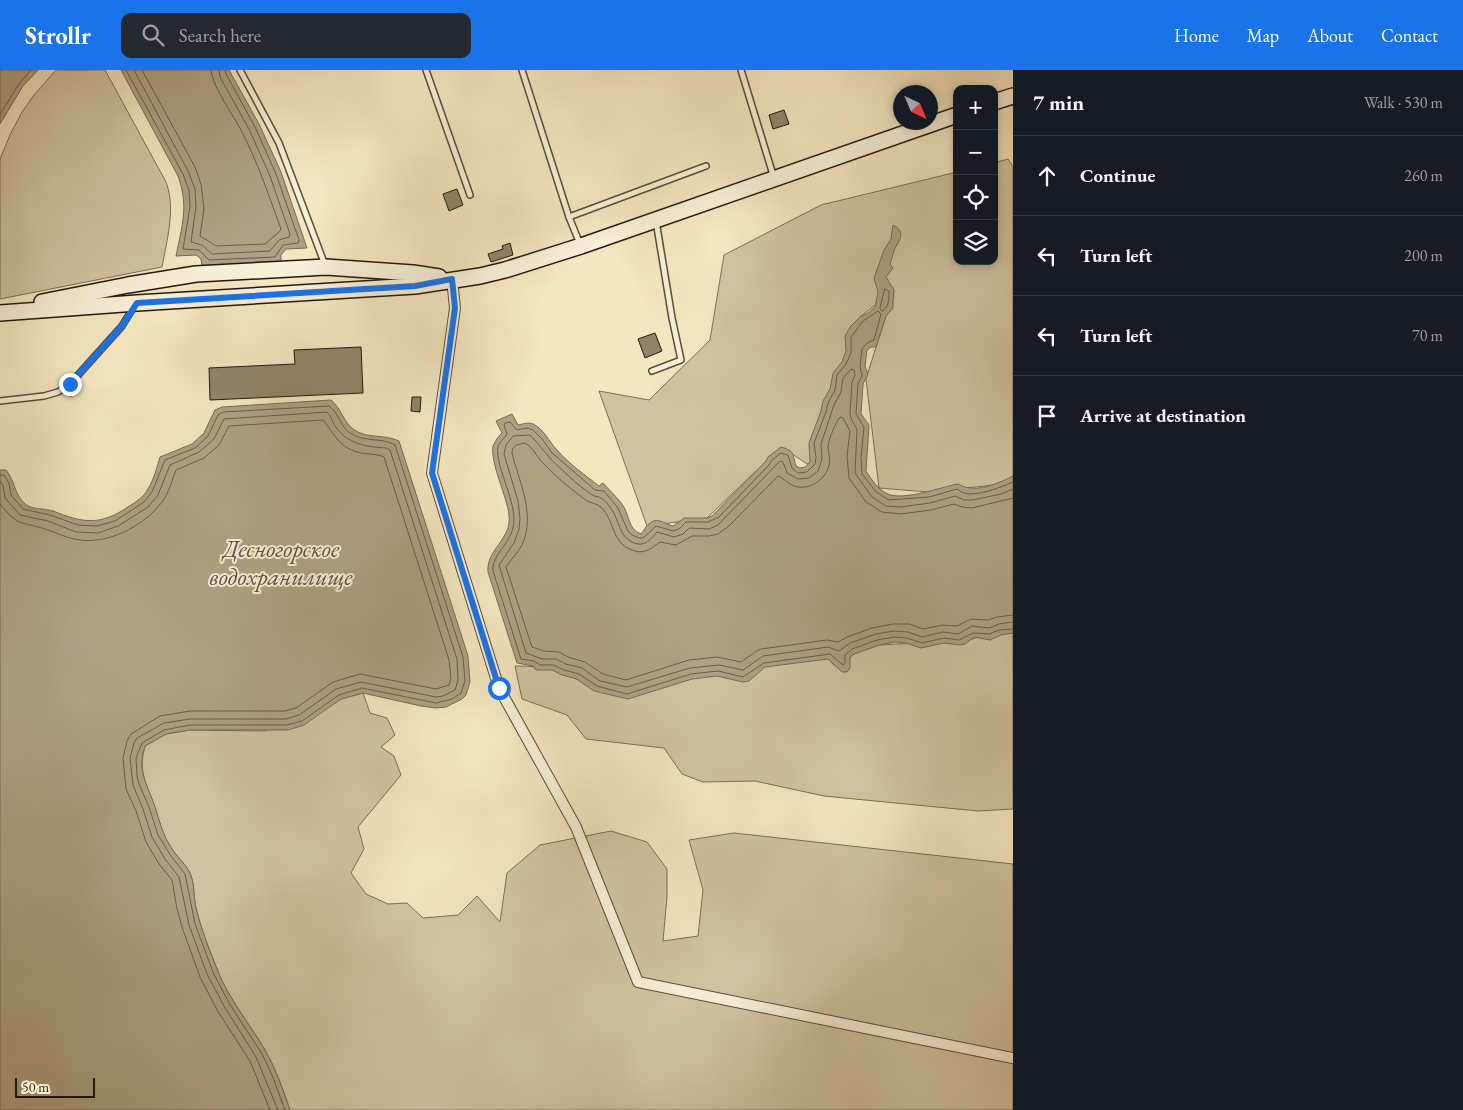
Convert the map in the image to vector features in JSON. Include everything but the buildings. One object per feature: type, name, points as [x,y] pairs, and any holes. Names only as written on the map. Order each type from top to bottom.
[{"type":"street","points":[[998,101],[1013,96]]},
{"type":"street","points":[[0,312],[415,286],[505,270],[581,246],[953,116]]},
{"type":"street","points":[[0,312],[128,285],[196,274],[326,267],[452,279]]},
{"type":"street","points":[[452,279],[455,308],[432,473],[499,688],[576,826],[638,982],[1013,1058]]},
{"type":"lane","points":[[240,70],[279,143],[326,267]]},
{"type":"lane","points":[[426,70],[470,195]]},
{"type":"lane","points":[[522,70],[569,217],[581,246]]},
{"type":"lane","points":[[741,70],[774,178]]},
{"type":"lane","points":[[569,217],[706,166]]},
{"type":"lane","points":[[652,371],[681,360],[656,220]]},
{"type":"lane","points":[[0,401],[44,396],[58,392],[70,384],[122,326],[137,303]]},
{"type":"shaded area","points":[[56,70],[105,70],[166,182],[169,192],[170,213],[162,267],[0,299],[0,159],[22,112]]},
{"type":"shaded area","points":[[1008,159],[1013,167],[1013,483],[928,492],[879,488],[866,379],[894,290],[860,317],[809,465],[781,447],[707,518],[647,526],[599,391],[649,400],[710,340],[724,255],[821,205],[953,173],[953,265],[998,265],[998,162]]},
{"type":"shaded area","points":[[1013,633],[1013,809],[978,811],[824,796],[755,781],[703,782],[682,774],[664,748],[586,739],[567,715],[522,699],[515,666],[561,672],[585,685],[770,655],[828,659],[835,666],[854,654],[879,645],[969,640]]},
{"type":"shaded area","points":[[363,693],[370,713],[387,718],[395,735],[381,747],[394,756],[401,775],[358,827],[364,849],[351,873],[366,894],[388,904],[407,903],[423,918],[458,915],[477,896],[500,922],[507,873],[540,845],[611,831],[647,842],[667,869],[667,897],[663,941],[698,936],[703,890],[689,840],[734,833],[1013,864],[1013,1110],[290,1110],[269,1057],[233,1000],[217,969],[198,916],[191,875],[162,830],[146,783],[142,763],[143,755],[145,746],[166,734],[190,730],[264,731],[324,710],[341,699]]},
{"type":"water","points":[[0,70],[38,70],[23,86],[0,124]]},
{"type":"water","points":[[121,70],[229,70],[259,124],[281,172],[307,248],[286,249],[281,255],[281,262],[202,266],[201,259],[196,255],[176,256],[184,207],[178,176]]},
{"type":"water","points":[[893,225],[897,227],[901,235],[890,264],[893,268],[886,277],[894,290],[893,308],[886,316],[876,347],[871,347],[867,350],[865,366],[868,374],[863,384],[861,414],[869,425],[866,471],[881,490],[895,496],[913,495],[958,484],[972,488],[986,487],[1013,476],[1013,633],[1001,635],[990,640],[974,637],[965,644],[960,645],[944,643],[921,648],[895,642],[879,645],[854,654],[850,657],[850,668],[847,672],[842,672],[828,659],[765,667],[749,681],[743,682],[717,676],[692,679],[628,699],[594,691],[577,679],[552,670],[536,670],[533,666],[517,663],[488,572],[488,564],[491,557],[507,531],[509,524],[508,507],[494,461],[493,446],[502,433],[496,421],[512,414],[518,425],[529,423],[537,426],[572,465],[599,486],[603,483],[622,504],[631,525],[641,534],[648,525],[655,521],[661,521],[673,526],[684,518],[707,518],[712,516],[768,457],[781,447],[791,451],[796,466],[800,468],[805,467],[810,462],[809,443],[823,401],[830,389],[833,373],[842,362],[846,351],[845,336],[850,327],[860,317],[875,307],[878,292],[874,278],[884,250],[891,239]]},
{"type":"water","name":"Десногорское водохранилище","points":[[331,400],[353,429],[364,434],[399,441],[468,656],[470,682],[466,695],[446,707],[436,708],[363,693],[341,699],[304,725],[288,730],[190,730],[166,734],[145,746],[142,763],[146,783],[165,836],[191,875],[198,916],[217,969],[233,1000],[269,1057],[290,1110],[0,1110],[0,470],[6,470],[18,495],[27,505],[73,518],[91,521],[100,520],[118,513],[142,497],[152,481],[160,457],[192,444],[204,433],[215,410],[222,407]]},
{"type":"route","points":[[70,384],[122,326],[137,303],[415,286],[452,279],[455,308],[432,473],[499,688]]}]
